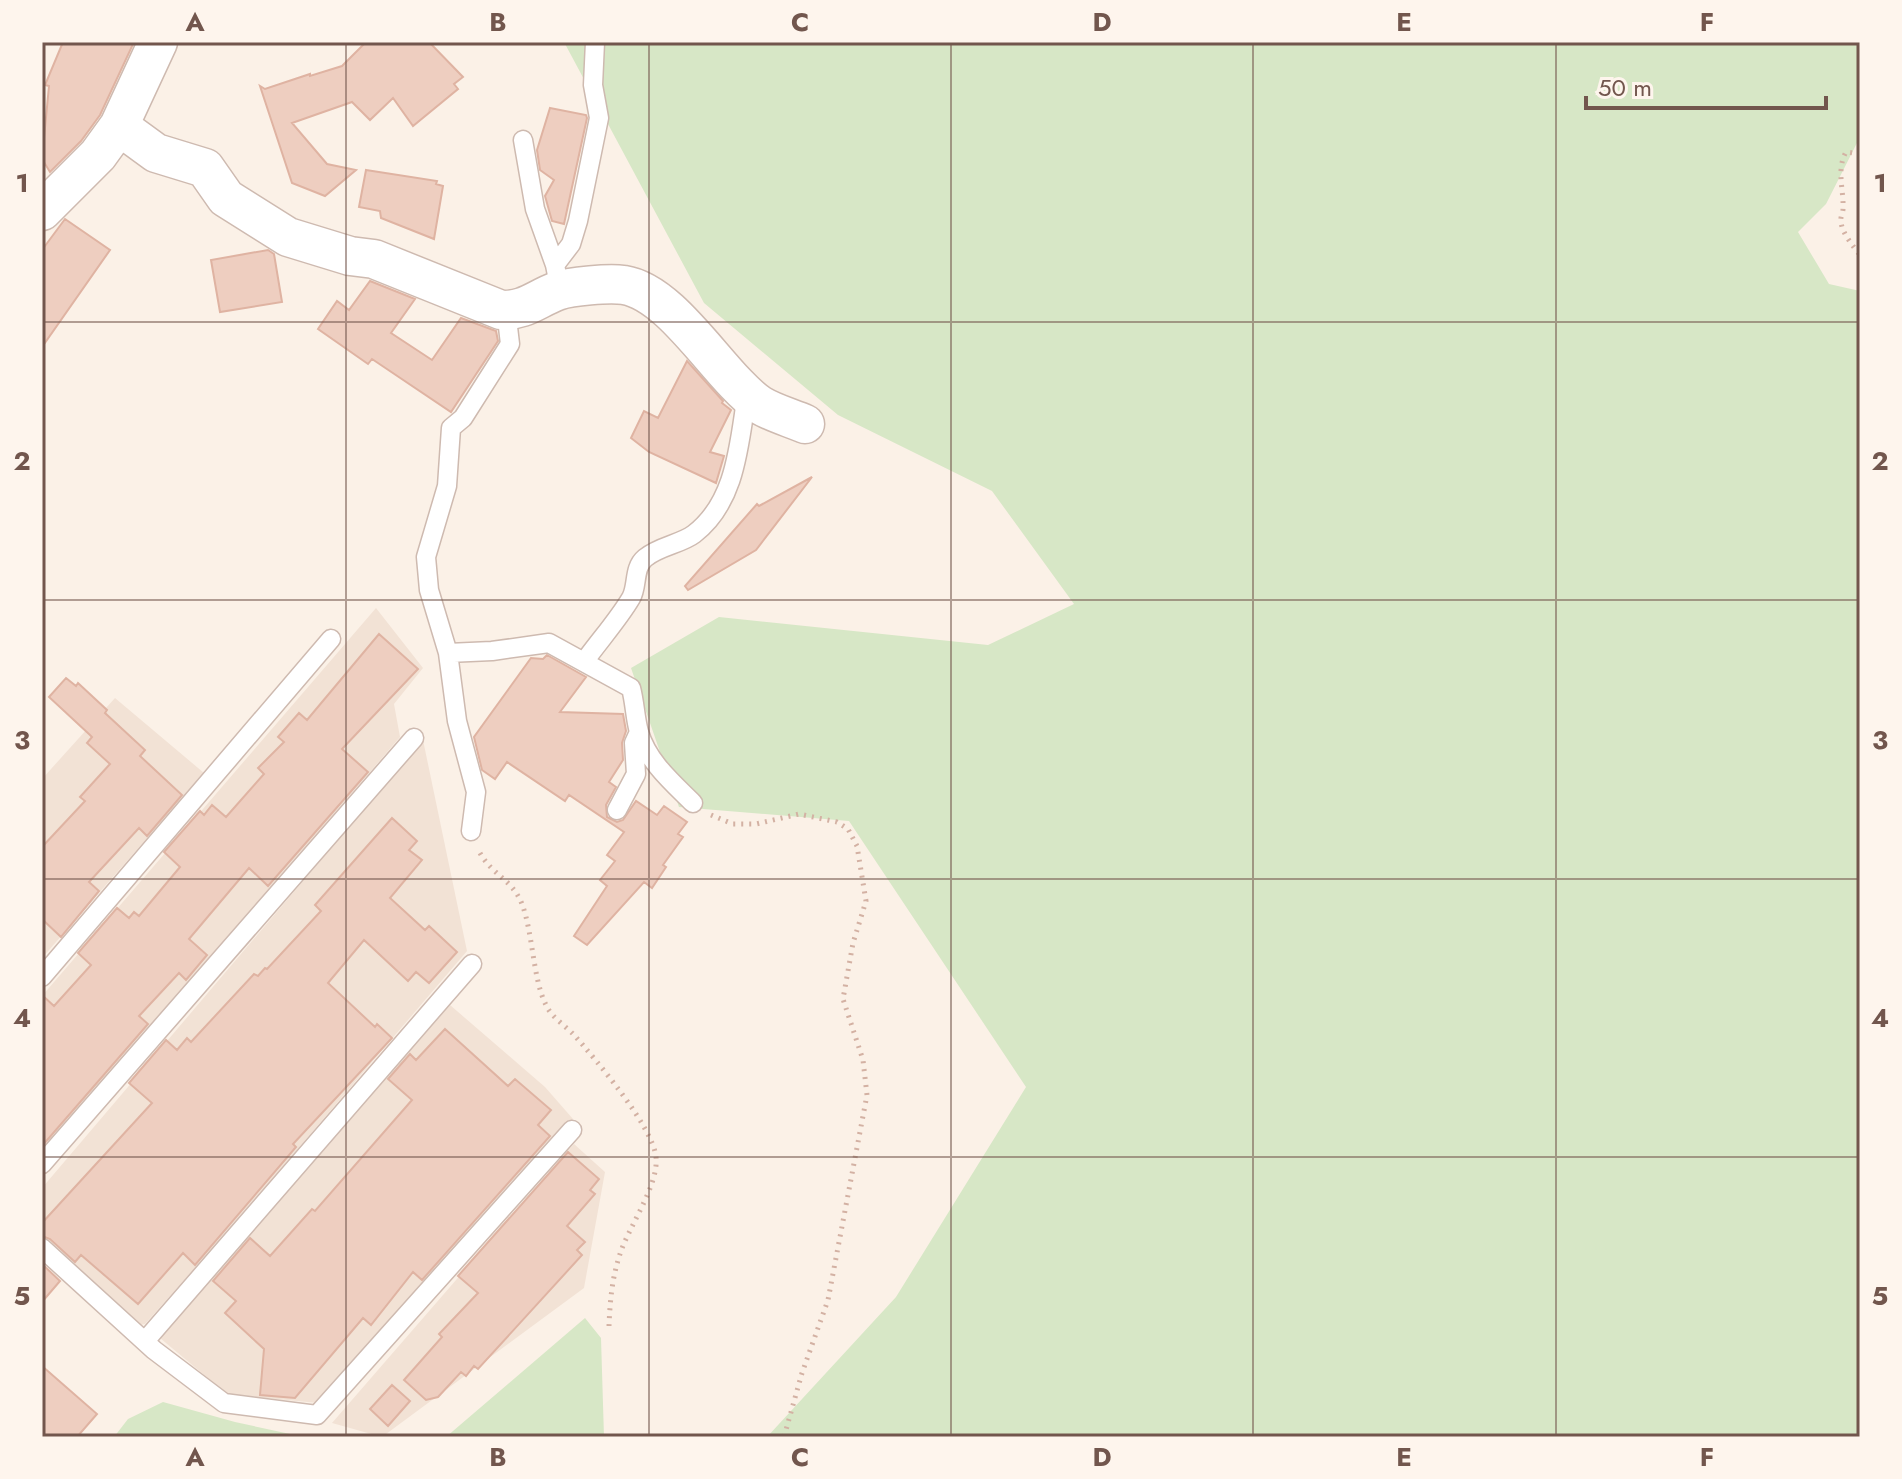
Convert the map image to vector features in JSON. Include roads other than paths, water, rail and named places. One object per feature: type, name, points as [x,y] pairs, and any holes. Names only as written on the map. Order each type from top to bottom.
[{"type":"street","points":[[42,211],[98,155],[119,126],[158,42]]},
{"type":"street","points":[[119,126],[156,153],[205,168],[226,198],[288,237],[350,256],[374,259],[506,310],[519,310],[557,278],[625,285],[654,298],[762,406],[805,424]]},
{"type":"lane","points":[[557,278],[578,221],[599,118],[593,85],[595,42]]},
{"type":"lane","points":[[523,140],[540,230],[557,278]]},
{"type":"lane","points":[[471,831],[476,792],[457,721],[448,653],[429,590],[426,557],[447,486],[451,428],[463,418],[510,344],[506,310]]},
{"type":"lane","points":[[584,662],[633,595],[643,559],[679,539],[692,536],[730,486],[747,394]]},
{"type":"lane","points":[[42,977],[331,639]]},
{"type":"lane","points":[[448,653],[549,643],[631,688],[639,732],[659,769],[693,803]]},
{"type":"lane","points":[[617,810],[636,774],[634,743],[639,732]]},
{"type":"lane","points":[[42,1164],[414,738]]},
{"type":"lane","points":[[145,1341],[472,964]]},
{"type":"lane","points":[[42,1248],[145,1341],[224,1403],[317,1415],[572,1130]]}]
